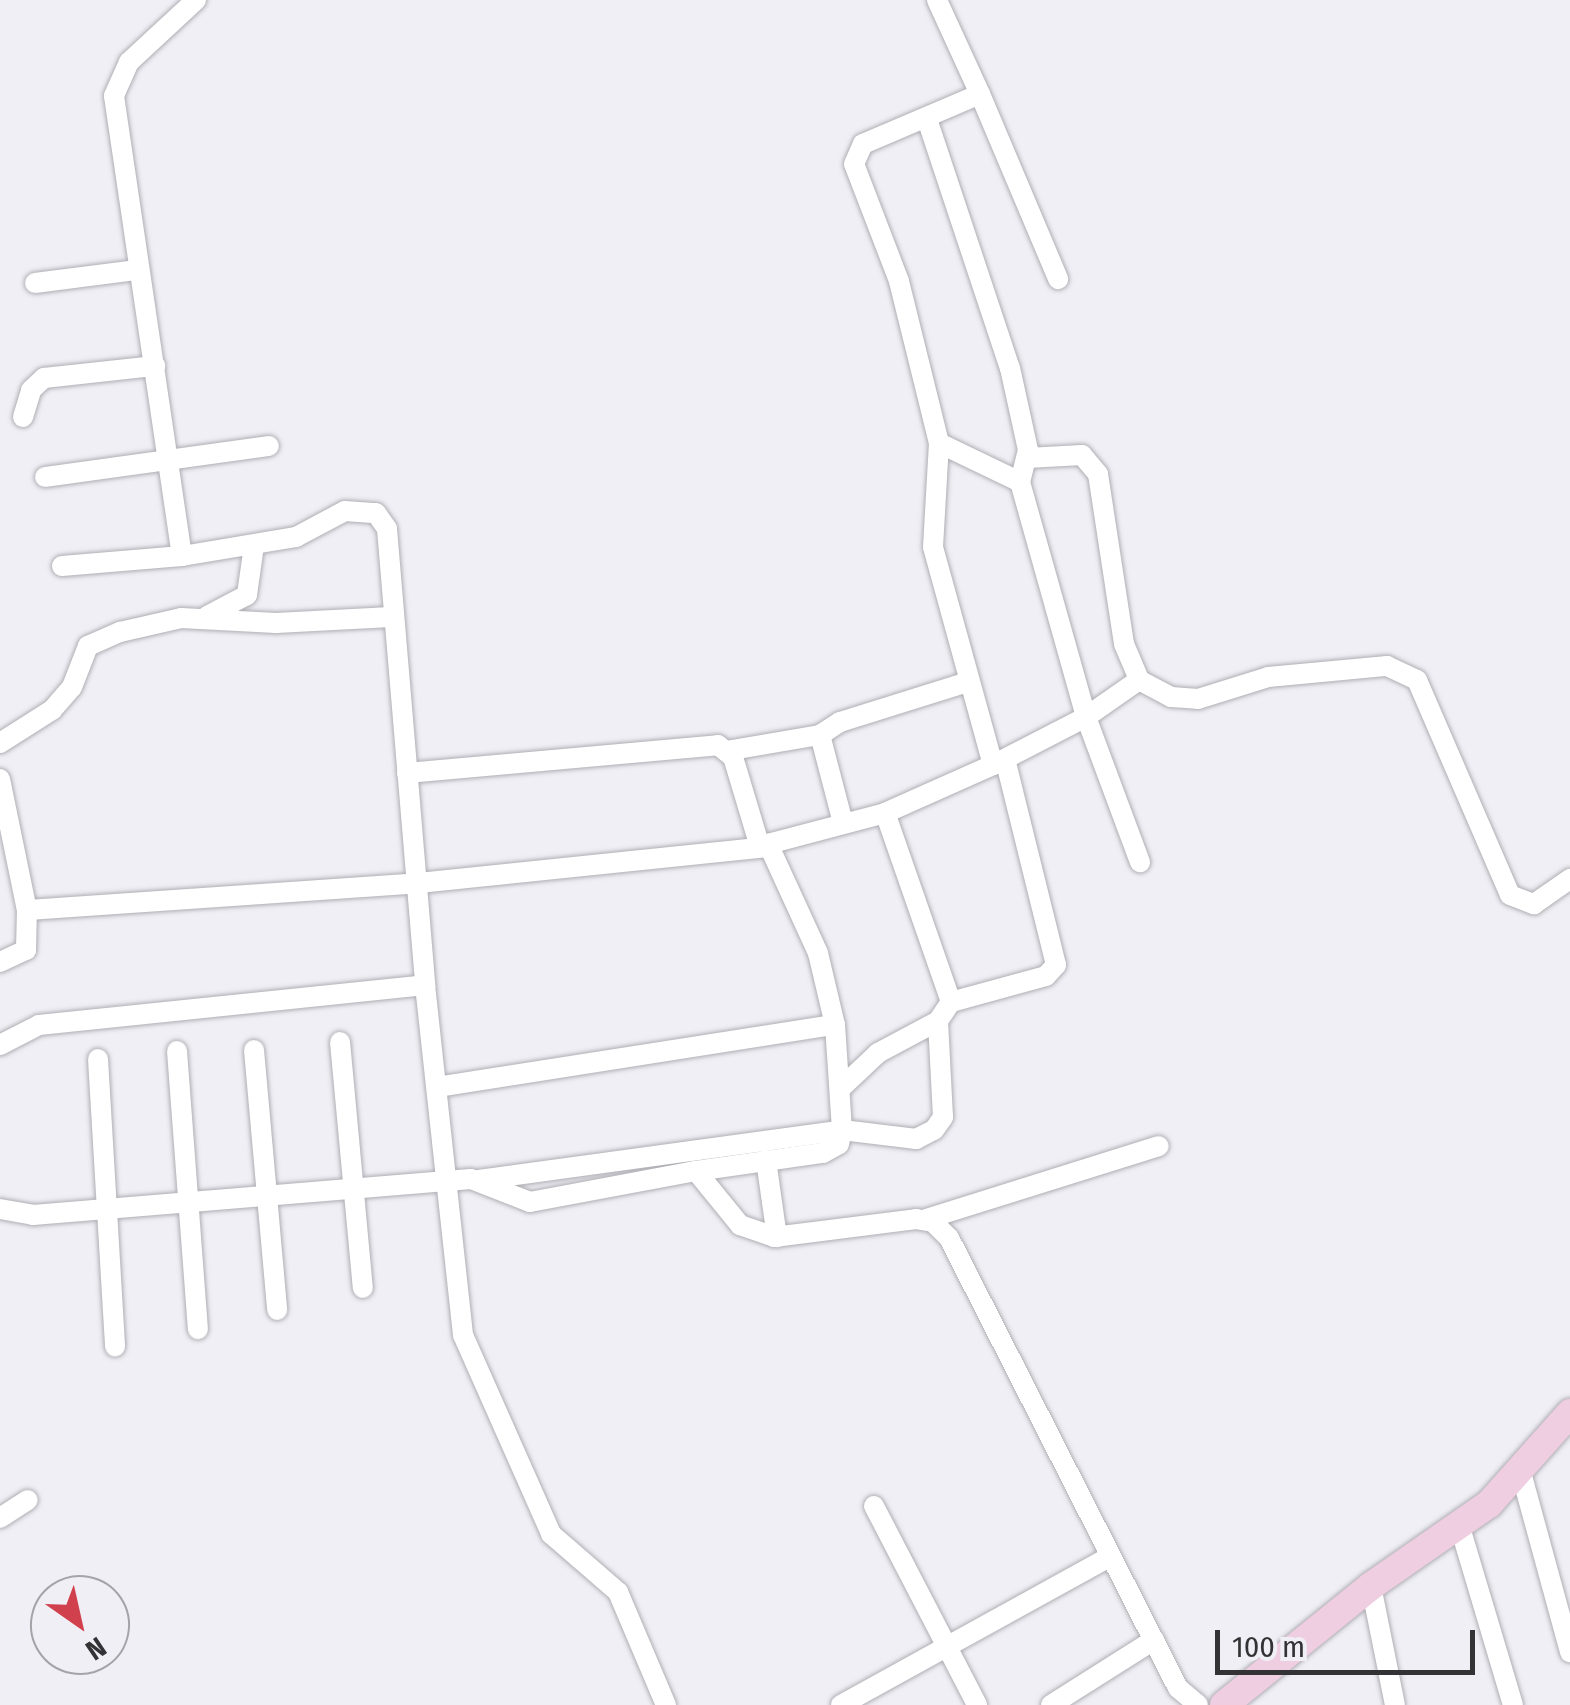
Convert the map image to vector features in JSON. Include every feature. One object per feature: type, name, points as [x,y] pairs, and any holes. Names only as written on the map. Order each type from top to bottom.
[{"type":"main road","points":[[1224,1705],[1371,1586],[1459,1524],[1520,1468],[1570,1413]]},
{"type":"street","points":[[182,556],[114,96],[129,62],[196,0]]},
{"type":"street","points":[[938,0],[1058,279]]},
{"type":"street","points":[[842,1086],[878,1053],[938,1022],[952,1002],[1046,976],[1056,964],[999,762],[968,682],[933,548],[939,444],[898,280],[854,158],[863,144],[980,94]]},
{"type":"street","points":[[927,119],[1010,368],[1028,458],[1020,482],[1086,717],[1140,862]]},
{"type":"street","points":[[35,282],[137,270]]},
{"type":"street","points":[[22,417],[31,390],[44,378],[155,366]]},
{"type":"street","points":[[939,444],[1020,482]]},
{"type":"street","points":[[46,477],[269,446]]},
{"type":"street","points":[[1028,458],[1082,454],[1098,474],[1124,644],[1139,680],[1183,699],[1309,671],[1401,669],[1417,680],[1510,894],[1534,904],[1570,879]]},
{"type":"street","points":[[62,566],[182,556],[296,537],[344,512],[376,512],[387,529],[391,617],[419,883],[425,985],[450,1182],[457,1308],[473,1366],[551,1534],[618,1592],[666,1705]]},
{"type":"street","points":[[201,619],[247,595],[254,545]]},
{"type":"street","points":[[0,743],[52,710],[96,641],[155,622],[391,617]]},
{"type":"street","points":[[27,910],[419,883],[764,847],[776,838],[885,813],[999,762],[1086,717],[1139,680]]},
{"type":"street","points":[[407,773],[616,750],[706,744],[726,751],[820,735],[840,722],[968,682]]},
{"type":"street","points":[[820,735],[843,823]]},
{"type":"street","points":[[476,1181],[530,1202],[696,1171],[823,1154],[839,1144],[842,1086],[836,1025],[818,953],[764,847],[726,751]]},
{"type":"street","points":[[0,779],[27,910],[26,950],[0,962]]},
{"type":"street","points":[[885,813],[952,1002]]},
{"type":"street","points":[[0,1045],[39,1024],[425,985]]},
{"type":"street","points":[[0,1209],[33,1215],[476,1181],[842,1130],[916,1139],[941,1124],[938,1022]]},
{"type":"street","points":[[437,1088],[836,1025]]},
{"type":"street","points":[[340,1042],[363,1288]]},
{"type":"street","points":[[254,1050],[277,1310]]},
{"type":"street","points":[[177,1052],[198,1329]]},
{"type":"street","points":[[98,1059],[115,1346]]},
{"type":"street","points":[[696,1171],[740,1225],[778,1237],[923,1220],[1159,1146]]},
{"type":"street","points":[[766,1160],[778,1237]]},
{"type":"street","points":[[923,1220],[948,1238],[1178,1688],[1198,1705]]},
{"type":"street","points":[[1520,1468],[1570,1652]]},
{"type":"street","points":[[0,1518],[28,1500]]},
{"type":"street","points":[[874,1506],[944,1648],[977,1705]]},
{"type":"street","points":[[1459,1524],[1513,1705]]},
{"type":"street","points":[[841,1705],[1111,1556]]},
{"type":"street","points":[[1371,1586],[1395,1705]]},
{"type":"street","points":[[1051,1705],[1154,1640]]}]
